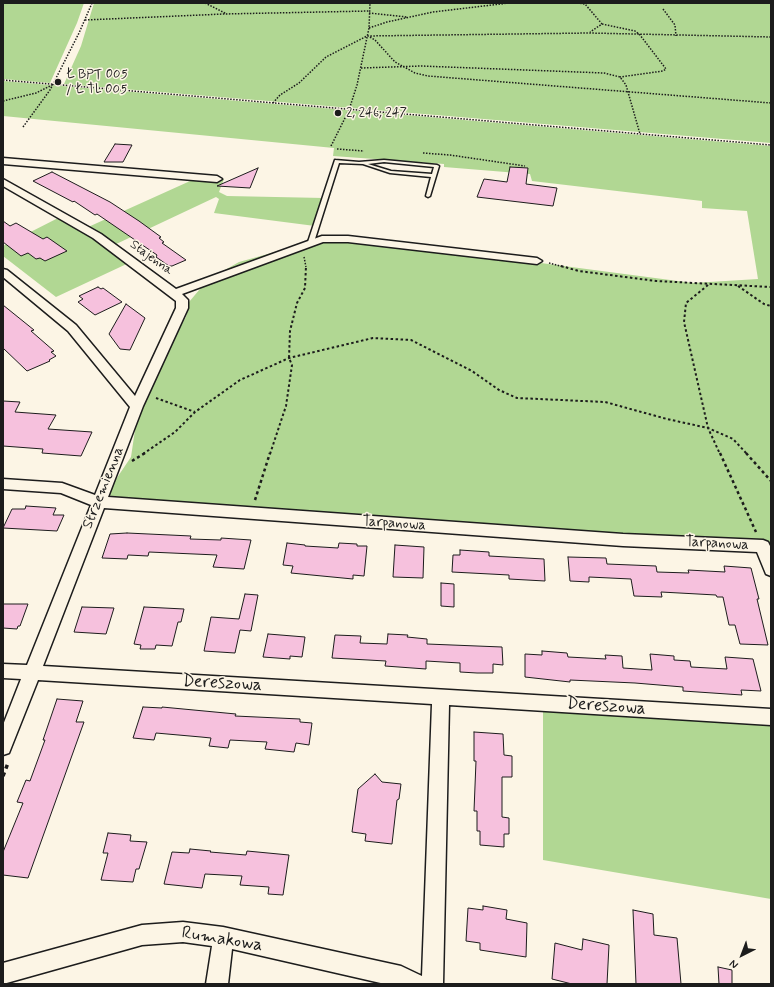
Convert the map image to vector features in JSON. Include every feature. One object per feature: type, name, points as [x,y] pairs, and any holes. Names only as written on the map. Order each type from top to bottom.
[{"type":"street","points":[[3,161],[217,179]]},
{"type":"street","name":"Stajenna","points":[[3,182],[97,236],[182,300],[182,308],[140,399]]},
{"type":"street","points":[[174,293],[322,239],[348,239],[536,261]]},
{"type":"street","points":[[3,272],[72,328],[140,399]]},
{"type":"street","name":"Strzemienna","points":[[3,747],[98,502],[140,399]]},
{"type":"street","name":"Tarpanowa","points":[[3,484],[62,488],[98,502],[623,540],[763,546],[771,570]]},
{"type":"street","name":"Dereszowa","points":[[3,671],[771,717]]},
{"type":"street","points":[[432,984],[441,697]]},
{"type":"street","name":"Rumakowa","points":[[3,974],[142,936],[183,932],[223,937],[401,976],[416,984]]},
{"type":"street","points":[[217,984],[223,937]]},
{"type":"lane","points":[[306,244],[337,161],[384,161],[437,166],[428,196]]},
{"type":"lane","points":[[359,162],[390,172],[434,176]]},
{"type":"path","points":[[23,127],[53,85],[92,3]]},
{"type":"path","points":[[205,3],[227,14]]},
{"type":"path","points":[[331,146],[349,110],[361,68],[369,28],[370,3]]},
{"type":"path","points":[[369,28],[387,22],[454,8],[509,3]]},
{"type":"path","points":[[361,68],[404,66],[589,72],[604,73],[620,77],[659,72],[666,69],[640,35],[635,31],[602,24],[585,4],[577,3]]},
{"type":"path","points":[[663,9],[675,25],[676,36]]},
{"type":"path","points":[[85,20],[224,14],[369,12],[409,17]]},
{"type":"path","points":[[590,33],[602,24]]},
{"type":"path","points":[[273,103],[280,95],[299,83],[326,57],[367,36],[590,33],[771,37]]},
{"type":"path","points":[[367,36],[375,40],[395,62],[415,73],[428,76],[771,103]]},
{"type":"path","points":[[620,77],[628,91],[640,134]]},
{"type":"path","points":[[3,80],[771,145]]},
{"type":"path","points":[[3,101],[36,93],[53,85]]},
{"type":"path","points":[[250,514],[286,406],[292,365],[289,358],[290,331],[297,303],[305,288],[306,244]]},
{"type":"path","points":[[536,261],[579,271],[656,282],[771,287]]},
{"type":"path","points":[[708,284],[686,303],[684,322],[708,428],[763,546]]},
{"type":"path","points":[[737,286],[764,304],[771,306]]},
{"type":"path","points":[[129,463],[155,447],[175,432],[195,412],[240,380],[289,358],[373,338],[411,340],[472,371],[499,390],[517,398],[605,402],[667,419],[708,428],[733,439],[771,481]]},
{"type":"path","points":[[140,399],[195,412]]},
{"type":"green space","points":[[3,3],[84,3],[77,23],[50,83],[3,79]]},
{"type":"green space","points":[[94,3],[771,3],[771,143],[64,84],[81,46]]},
{"type":"green space","points":[[3,81],[771,146],[771,574],[762,547],[104,497],[131,457],[135,430],[134,414],[166,349],[186,317],[189,302],[200,289],[216,275],[239,262],[311,242],[343,237],[693,283],[758,279],[747,211],[702,208],[702,201],[532,181],[530,174],[444,167],[444,164],[333,156],[334,148],[3,116]]},
{"type":"green space","points":[[199,177],[224,179],[219,192],[227,196],[324,198],[315,226],[214,213],[219,199],[216,197],[112,246],[133,261],[56,297],[3,256],[3,246],[62,216],[86,228]]},
{"type":"green space","points":[[543,702],[771,721],[771,899],[543,860]]},
{"type":"building","points":[[115,144],[132,145],[123,162],[104,162]]},
{"type":"building","points":[[510,167],[528,168],[526,184],[557,188],[553,206],[477,197],[484,179],[507,182]]},
{"type":"building","points":[[258,168],[250,188],[217,186]]},
{"type":"building","points":[[52,172],[110,202],[139,221],[161,237],[159,238],[164,242],[162,243],[186,260],[169,266],[156,257],[157,255],[97,214],[95,215],[74,201],[73,202],[33,181]]},
{"type":"building","points":[[3,221],[10,226],[16,223],[43,239],[47,237],[67,251],[45,261],[40,258],[36,259],[28,253],[21,256],[3,242]]},
{"type":"building","points":[[98,287],[101,289],[103,288],[122,302],[95,315],[78,302],[83,299],[79,296]]},
{"type":"building","points":[[126,304],[145,318],[130,350],[120,349],[109,334]]},
{"type":"building","points":[[3,305],[34,330],[31,331],[54,351],[51,352],[56,356],[49,360],[50,361],[27,371],[3,348]]},
{"type":"building","points":[[3,401],[20,402],[15,412],[56,415],[48,429],[92,432],[81,456],[42,453],[43,449],[3,446]]},
{"type":"building","points":[[26,506],[56,508],[53,515],[64,515],[57,531],[3,528],[12,509],[25,509]]},
{"type":"building","points":[[127,533],[191,536],[190,539],[221,540],[221,538],[251,540],[244,569],[213,567],[217,555],[149,552],[148,556],[128,555],[127,559],[102,558],[110,534]]},
{"type":"building","points":[[287,543],[305,546],[338,548],[339,543],[367,546],[364,576],[353,575],[353,579],[291,573],[293,566],[283,565]]},
{"type":"building","points":[[395,545],[424,547],[423,578],[393,577]]},
{"type":"building","points":[[460,550],[489,552],[489,556],[544,559],[545,581],[509,579],[509,575],[452,572],[453,555],[460,555]]},
{"type":"building","points":[[568,557],[606,558],[607,564],[656,566],[657,572],[689,573],[688,570],[725,572],[724,566],[751,568],[768,645],[740,644],[735,625],[729,625],[723,597],[717,597],[716,595],[661,592],[662,597],[634,596],[631,579],[589,577],[589,582],[570,581]]},
{"type":"building","points":[[441,583],[454,584],[454,607],[441,606]]},
{"type":"building","points":[[245,594],[258,595],[251,631],[240,630],[235,653],[204,651],[211,617],[239,619]]},
{"type":"building","points":[[3,604],[28,604],[20,626],[18,626],[17,629],[3,628]]},
{"type":"building","points":[[82,607],[114,608],[106,634],[74,632]]},
{"type":"building","points":[[144,607],[184,609],[181,622],[178,622],[172,646],[156,645],[155,649],[140,649],[141,645],[134,644]]},
{"type":"building","points":[[268,634],[305,637],[302,657],[290,656],[290,659],[263,657]]},
{"type":"building","points":[[388,634],[408,635],[407,637],[427,639],[427,644],[502,647],[503,665],[493,664],[493,673],[477,673],[460,672],[460,663],[426,661],[426,669],[385,666],[386,661],[332,658],[335,635],[361,636],[360,643],[387,644]]},
{"type":"building","points":[[542,651],[567,653],[568,657],[606,659],[605,655],[622,656],[623,668],[652,670],[650,654],[674,656],[674,660],[690,661],[691,667],[727,669],[725,657],[753,659],[761,691],[741,690],[742,695],[683,691],[683,687],[635,683],[570,680],[570,682],[525,677],[525,654],[542,655]]},
{"type":"building","points":[[57,699],[83,701],[76,722],[84,722],[28,878],[3,875],[3,852],[23,803],[17,802],[26,780],[30,781],[45,740],[43,740]]},
{"type":"building","points":[[143,707],[162,707],[236,714],[235,716],[300,719],[300,722],[312,723],[309,745],[296,743],[294,752],[265,749],[267,742],[230,740],[228,748],[209,746],[211,738],[156,733],[154,740],[133,738]]},
{"type":"building","points":[[474,732],[503,734],[504,755],[512,756],[512,777],[502,777],[502,817],[509,818],[509,834],[504,834],[504,847],[480,845],[480,831],[477,831],[477,811],[474,811],[476,761],[474,761]]},
{"type":"building","points":[[375,774],[382,782],[401,784],[399,799],[397,800],[392,844],[365,841],[366,834],[352,832],[358,789]]},
{"type":"building","points":[[108,833],[131,835],[130,841],[147,842],[139,869],[136,869],[133,882],[101,880],[108,853],[103,853]]},
{"type":"building","points":[[190,849],[246,855],[247,851],[289,855],[283,895],[268,894],[269,887],[240,885],[242,876],[205,874],[202,888],[164,884],[172,852],[189,853]]},
{"type":"building","points":[[483,906],[507,910],[506,919],[527,923],[526,957],[480,950],[480,943],[466,941],[468,908],[483,910]]},
{"type":"building","points":[[633,910],[653,914],[654,935],[677,938],[681,984],[636,984]]},
{"type":"building","points":[[583,939],[609,945],[607,984],[572,984],[552,979],[555,943],[582,950]]},
{"type":"building","points":[[718,967],[732,970],[732,984],[719,984]]},
{"type":"place","name":"Ł BPT 005 / Ł TL 005","points":[[58,82]]},
{"type":"place","name":"2, 246, 247","points":[[338,113]]}]
